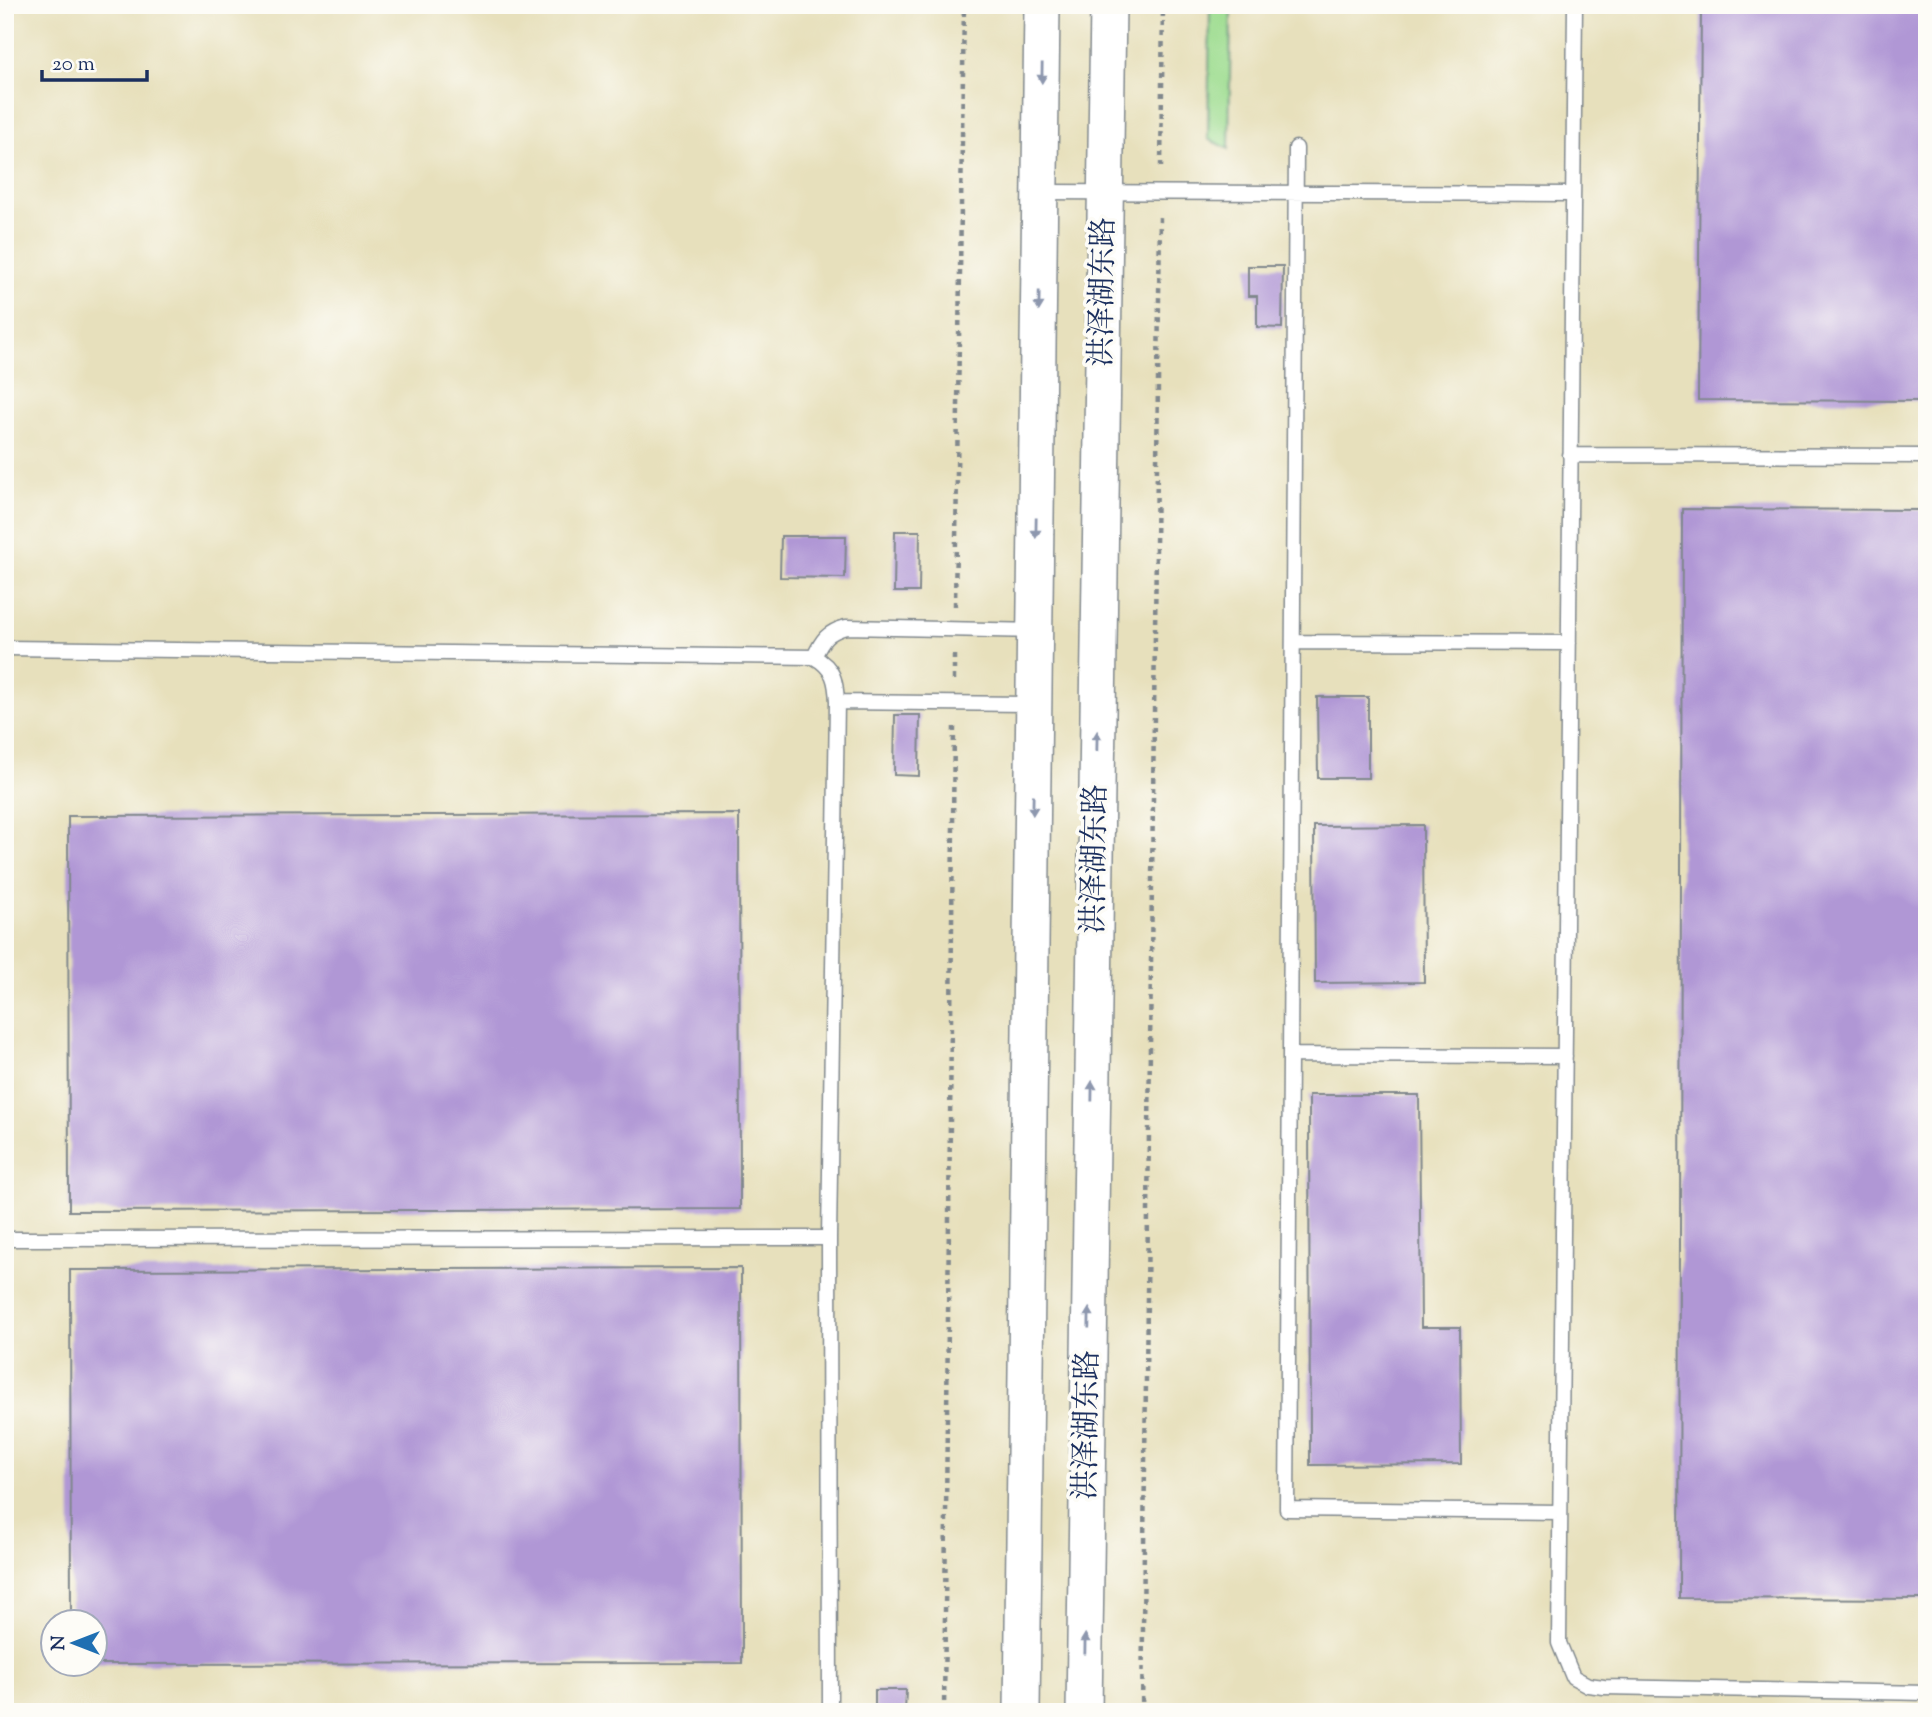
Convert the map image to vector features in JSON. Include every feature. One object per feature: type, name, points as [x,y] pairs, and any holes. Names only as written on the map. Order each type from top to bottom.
[{"type":"street","name":"洪泽湖东路","points":[[1022,1712],[1042,5]]},
{"type":"street","name":"洪泽湖东路","points":[[1084,1712],[1108,5]]},
{"type":"lane","points":[[1575,5],[1559,1643],[1573,1677],[1588,1685],[1617,1688],[1927,1693]]},
{"type":"lane","points":[[1296,148],[1287,1510],[1560,1512]]},
{"type":"lane","points":[[1040,191],[1573,194]]},
{"type":"lane","points":[[1570,455],[1927,456]]},
{"type":"lane","points":[[814,657],[822,639],[834,630],[846,627],[1035,631]]},
{"type":"lane","points":[[1293,642],[1569,643]]},
{"type":"lane","points":[[5,648],[814,657],[832,671],[836,682],[837,702],[830,1238],[830,1712]]},
{"type":"lane","points":[[837,702],[1034,704]]},
{"type":"lane","points":[[1290,1055],[1565,1056]]},
{"type":"lane","points":[[5,1239],[830,1238]]},
{"type":"path","points":[[944,1712],[964,5]]},
{"type":"path","points":[[1142,1712],[1163,5]]},
{"type":"green space","points":[[1210,5],[1231,5],[1229,149],[1208,139]]},
{"type":"building","points":[[1701,5],[1927,5],[1927,401],[1698,400]]},
{"type":"building","points":[[1248,266],[1283,266],[1282,328],[1257,327],[1257,296],[1248,296]]},
{"type":"building","points":[[1682,509],[1927,510],[1927,1599],[1679,1598]]},
{"type":"building","points":[[895,531],[920,531],[919,592],[894,592]]},
{"type":"building","points":[[781,536],[846,536],[845,578],[780,577]]},
{"type":"building","points":[[1317,697],[1368,697],[1368,778],[1318,778]]},
{"type":"building","points":[[895,715],[920,715],[919,776],[894,775]]},
{"type":"building","points":[[739,814],[740,1209],[69,1211],[68,816]]},
{"type":"building","points":[[1423,825],[1424,982],[1315,983],[1314,826]]},
{"type":"building","points":[[1309,1095],[1419,1095],[1421,1327],[1460,1327],[1461,1464],[1310,1465]]},
{"type":"building","points":[[741,1268],[742,1663],[108,1664],[108,1608],[71,1608],[70,1270]]},
{"type":"building","points":[[875,1690],[906,1690],[905,1712],[875,1712]]}]
